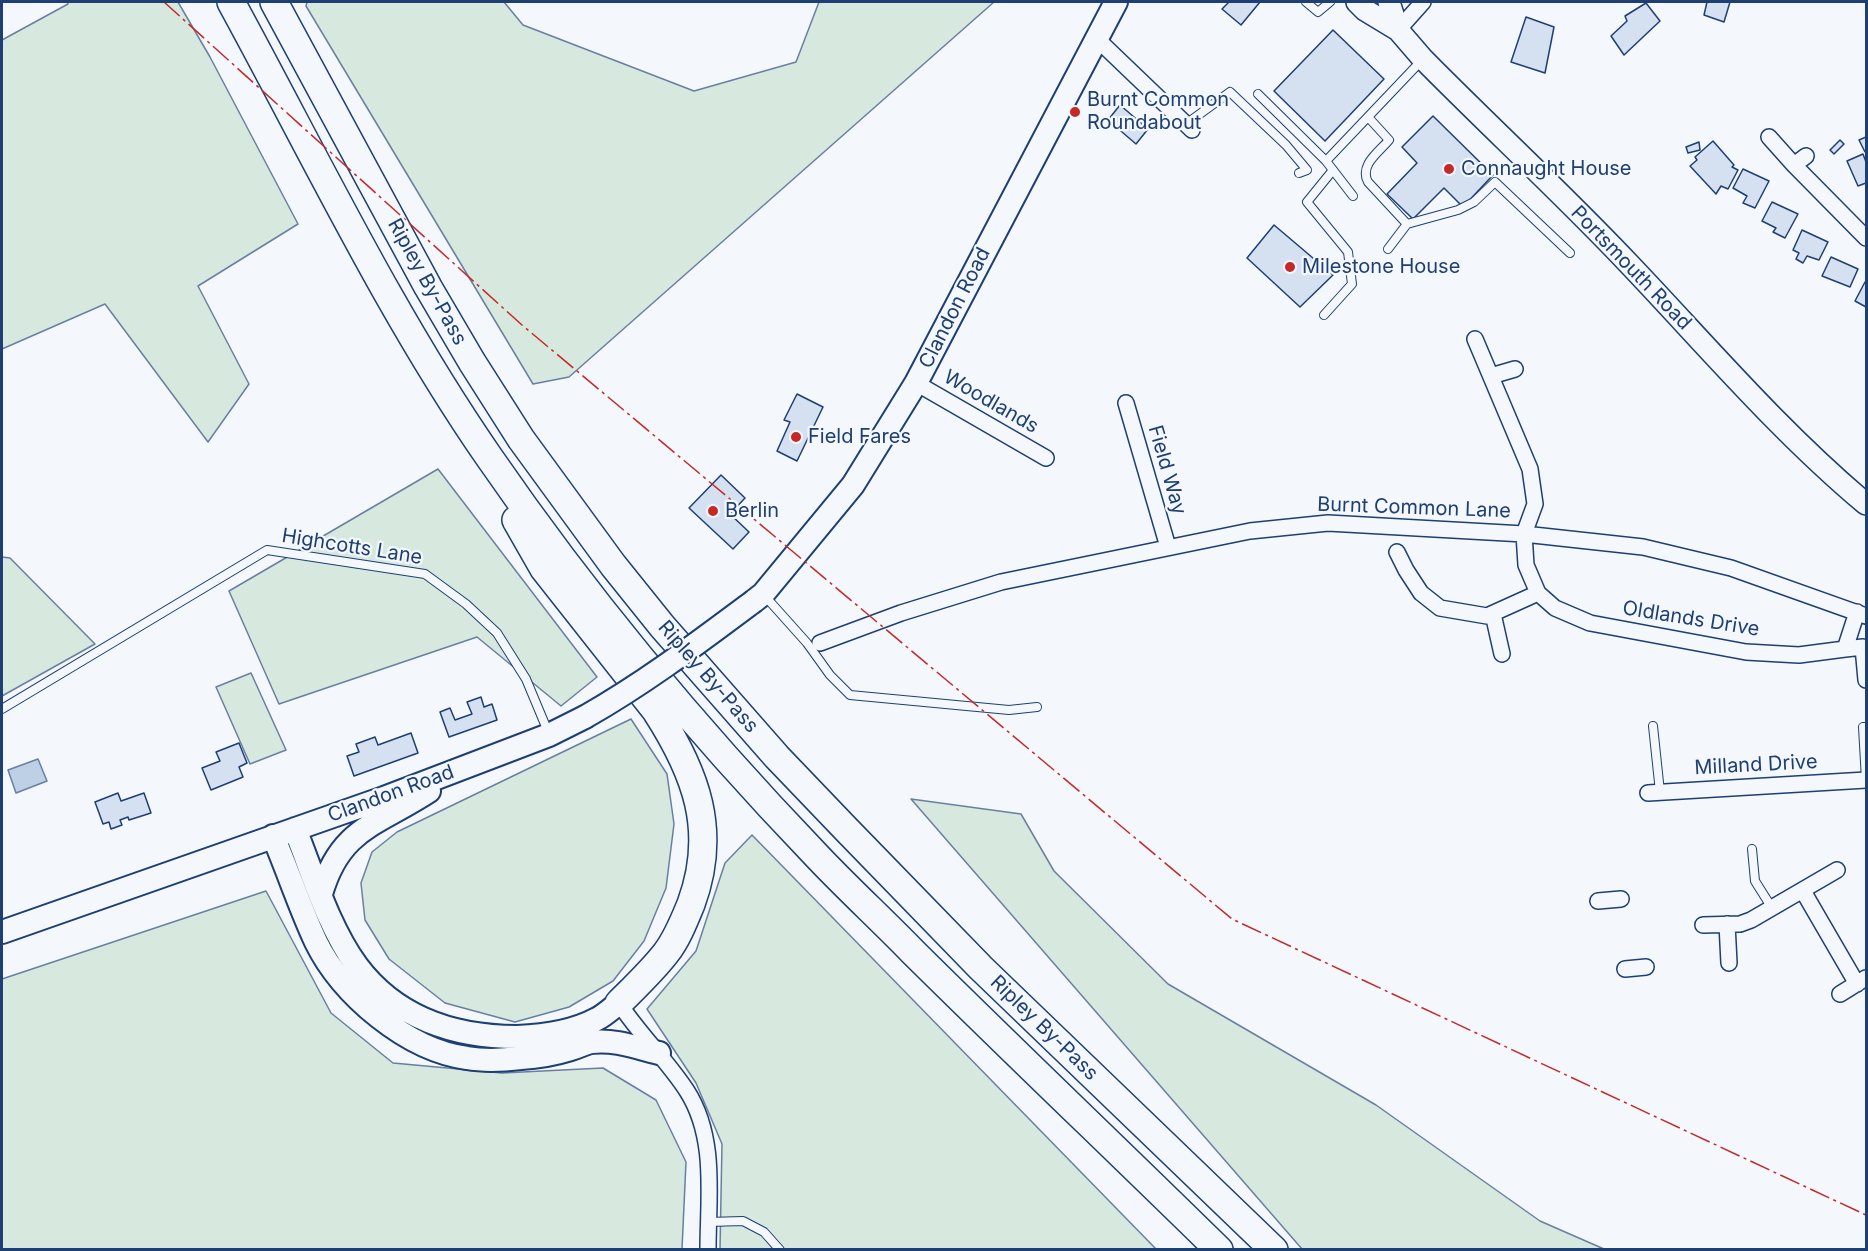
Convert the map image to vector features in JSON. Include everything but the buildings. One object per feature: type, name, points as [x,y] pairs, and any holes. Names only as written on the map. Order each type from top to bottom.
[{"type":"highway","name":"Ripley By-Pass","points":[[231,2],[392,303],[489,458],[583,586],[666,688],[816,855],[956,995],[1219,1250]]},
{"type":"highway","name":"Ripley By-Pass","points":[[274,2],[428,286],[472,362],[521,439],[620,574],[662,626],[777,757],[844,828],[981,968],[1274,1250]]},
{"type":"highway","points":[[489,458],[516,521],[544,569],[656,711],[670,733],[694,783],[703,827],[703,853],[696,890],[683,923],[667,951],[619,1003]]},
{"type":"main road","name":"Clandon Road","points":[[2,932],[295,829],[549,735],[624,695],[663,669],[758,597],[853,485],[916,383],[1116,2]]},
{"type":"main road","name":"Portsmouth Road","points":[[1357,2],[1365,10],[1398,30],[1423,59],[1630,265],[1800,444],[1866,504]]},
{"type":"main road","name":"Portsmouth Road","points":[[1389,2],[1398,30]]},
{"type":"main road","points":[[321,894],[326,875],[352,838],[371,823],[407,805],[466,767]]},
{"type":"main road","points":[[295,829],[338,934],[357,966],[382,993],[416,1016],[451,1030],[488,1037],[542,1036],[570,1030],[597,1019],[619,1003]]},
{"type":"main road","points":[[273,836],[317,943],[334,972],[379,1017],[405,1035],[435,1049],[466,1058],[524,1058],[550,1055],[599,1041],[659,1053]]},
{"type":"street","points":[[1398,30],[1423,2]]},
{"type":"street","points":[[1096,38],[1189,127]]},
{"type":"street","points":[[1769,137],[1800,161],[1866,238]]},
{"type":"street","points":[[1475,339],[1530,469],[1535,504],[1524,534]]},
{"type":"street","points":[[1491,376],[1515,369]]},
{"type":"street","name":"Woodlands","points":[[916,383],[1046,458]]},
{"type":"street","name":"Field Way","points":[[1126,403],[1168,547]]},
{"type":"street","name":"Burnt Common Lane","points":[[814,643],[1001,582],[1250,531],[1328,524],[1524,534],[1643,547],[1731,568],[1862,614]]},
{"type":"street","name":"Oldlands Drive","points":[[1524,534],[1526,565],[1538,593],[1555,608],[1590,623],[1746,652],[1798,655],[1845,648]]},
{"type":"street","points":[[1397,552],[1420,593],[1440,608],[1487,616],[1538,593]]},
{"type":"street","points":[[1493,614],[1502,654]]},
{"type":"street","points":[[1862,614],[1845,648],[1863,647],[1866,680]]},
{"type":"street","name":"Milland Drive","points":[[1654,793],[1866,780]]},
{"type":"street","points":[[1703,926],[1751,920],[1837,870]]},
{"type":"street","points":[[1803,891],[1862,981],[1840,994]]},
{"type":"street","points":[[1598,901],[1622,899]]},
{"type":"street","points":[[1727,924],[1730,963]]},
{"type":"street","points":[[1625,969],[1646,967]]},
{"type":"street","points":[[619,1003],[688,1094],[706,1144],[709,1170],[708,1250]]},
{"type":"lane","points":[[1306,2],[1318,12],[1330,2]]},
{"type":"lane","points":[[1326,161],[1423,59]]},
{"type":"lane","points":[[1189,127],[1230,92],[1287,146],[1307,170],[1299,173]]},
{"type":"lane","points":[[1258,94],[1326,161],[1353,196]]},
{"type":"lane","points":[[1368,117],[1389,140],[1366,167],[1364,174],[1368,182],[1407,224]]},
{"type":"lane","points":[[1324,315],[1352,284],[1348,252],[1307,202],[1333,170]]},
{"type":"lane","points":[[1388,249],[1407,224],[1458,210],[1474,202],[1495,182],[1570,253]]},
{"type":"lane","name":"Highcotts Lane","points":[[2,709],[267,550],[425,574],[466,604],[497,633],[526,679],[549,735]]},
{"type":"lane","points":[[758,597],[814,643],[830,675],[850,695],[1009,710],[1037,707]]},
{"type":"lane","points":[[1653,726],[1654,793]]},
{"type":"lane","points":[[1866,727],[1863,728],[1866,780]]},
{"type":"lane","points":[[1752,849],[1755,881],[1773,909]]},
{"type":"lane","points":[[708,1222],[743,1221],[764,1232],[780,1250]]},
{"type":"shaded area","points":[[67,2],[178,2],[210,57],[298,224],[198,286],[249,384],[208,442],[105,304],[2,349],[2,40],[68,4]]},
{"type":"shaded area","points":[[307,2],[504,2],[523,25],[694,91],[796,62],[819,2],[994,2],[569,377],[533,384],[306,6]]},
{"type":"shaded area","points":[[438,469],[597,677],[561,706],[477,637],[279,704],[229,591]]},
{"type":"shaded area","points":[[2,557],[10,558],[95,644],[2,696]]},
{"type":"shaded area","points":[[251,673],[286,750],[250,764],[216,687]]},
{"type":"shaded area","points":[[631,719],[667,774],[674,824],[666,888],[644,941],[613,981],[569,1007],[515,1022],[445,1003],[389,959],[365,920],[361,883],[372,852],[397,832]]},
{"type":"shaded area","points":[[911,799],[1021,814],[1054,871],[1168,984],[1376,1105],[1540,1221],[1604,1249],[1302,1249]]},
{"type":"shaded area","points":[[752,835],[1156,1249],[720,1249],[722,1144],[696,1083],[647,1009],[696,951],[725,863]]},
{"type":"shaded area","points":[[266,891],[331,1013],[393,1063],[502,1073],[603,1068],[656,1100],[686,1162],[682,1249],[2,1249],[2,979]]},
{"type":"water","points":[[38,759],[47,781],[16,793],[8,770]]},
{"type":"power","points":[[164,2],[522,325],[1232,919],[1866,1215]]},
{"type":"place","name":"Burnt Common Roundabout","points":[[1075,112]]},
{"type":"place","name":"Connaught House","points":[[1449,169]]},
{"type":"place","name":"Milestone House","points":[[1290,267]]},
{"type":"place","name":"Field Fares","points":[[796,437]]},
{"type":"place","name":"Berlin","points":[[713,511]]}]
